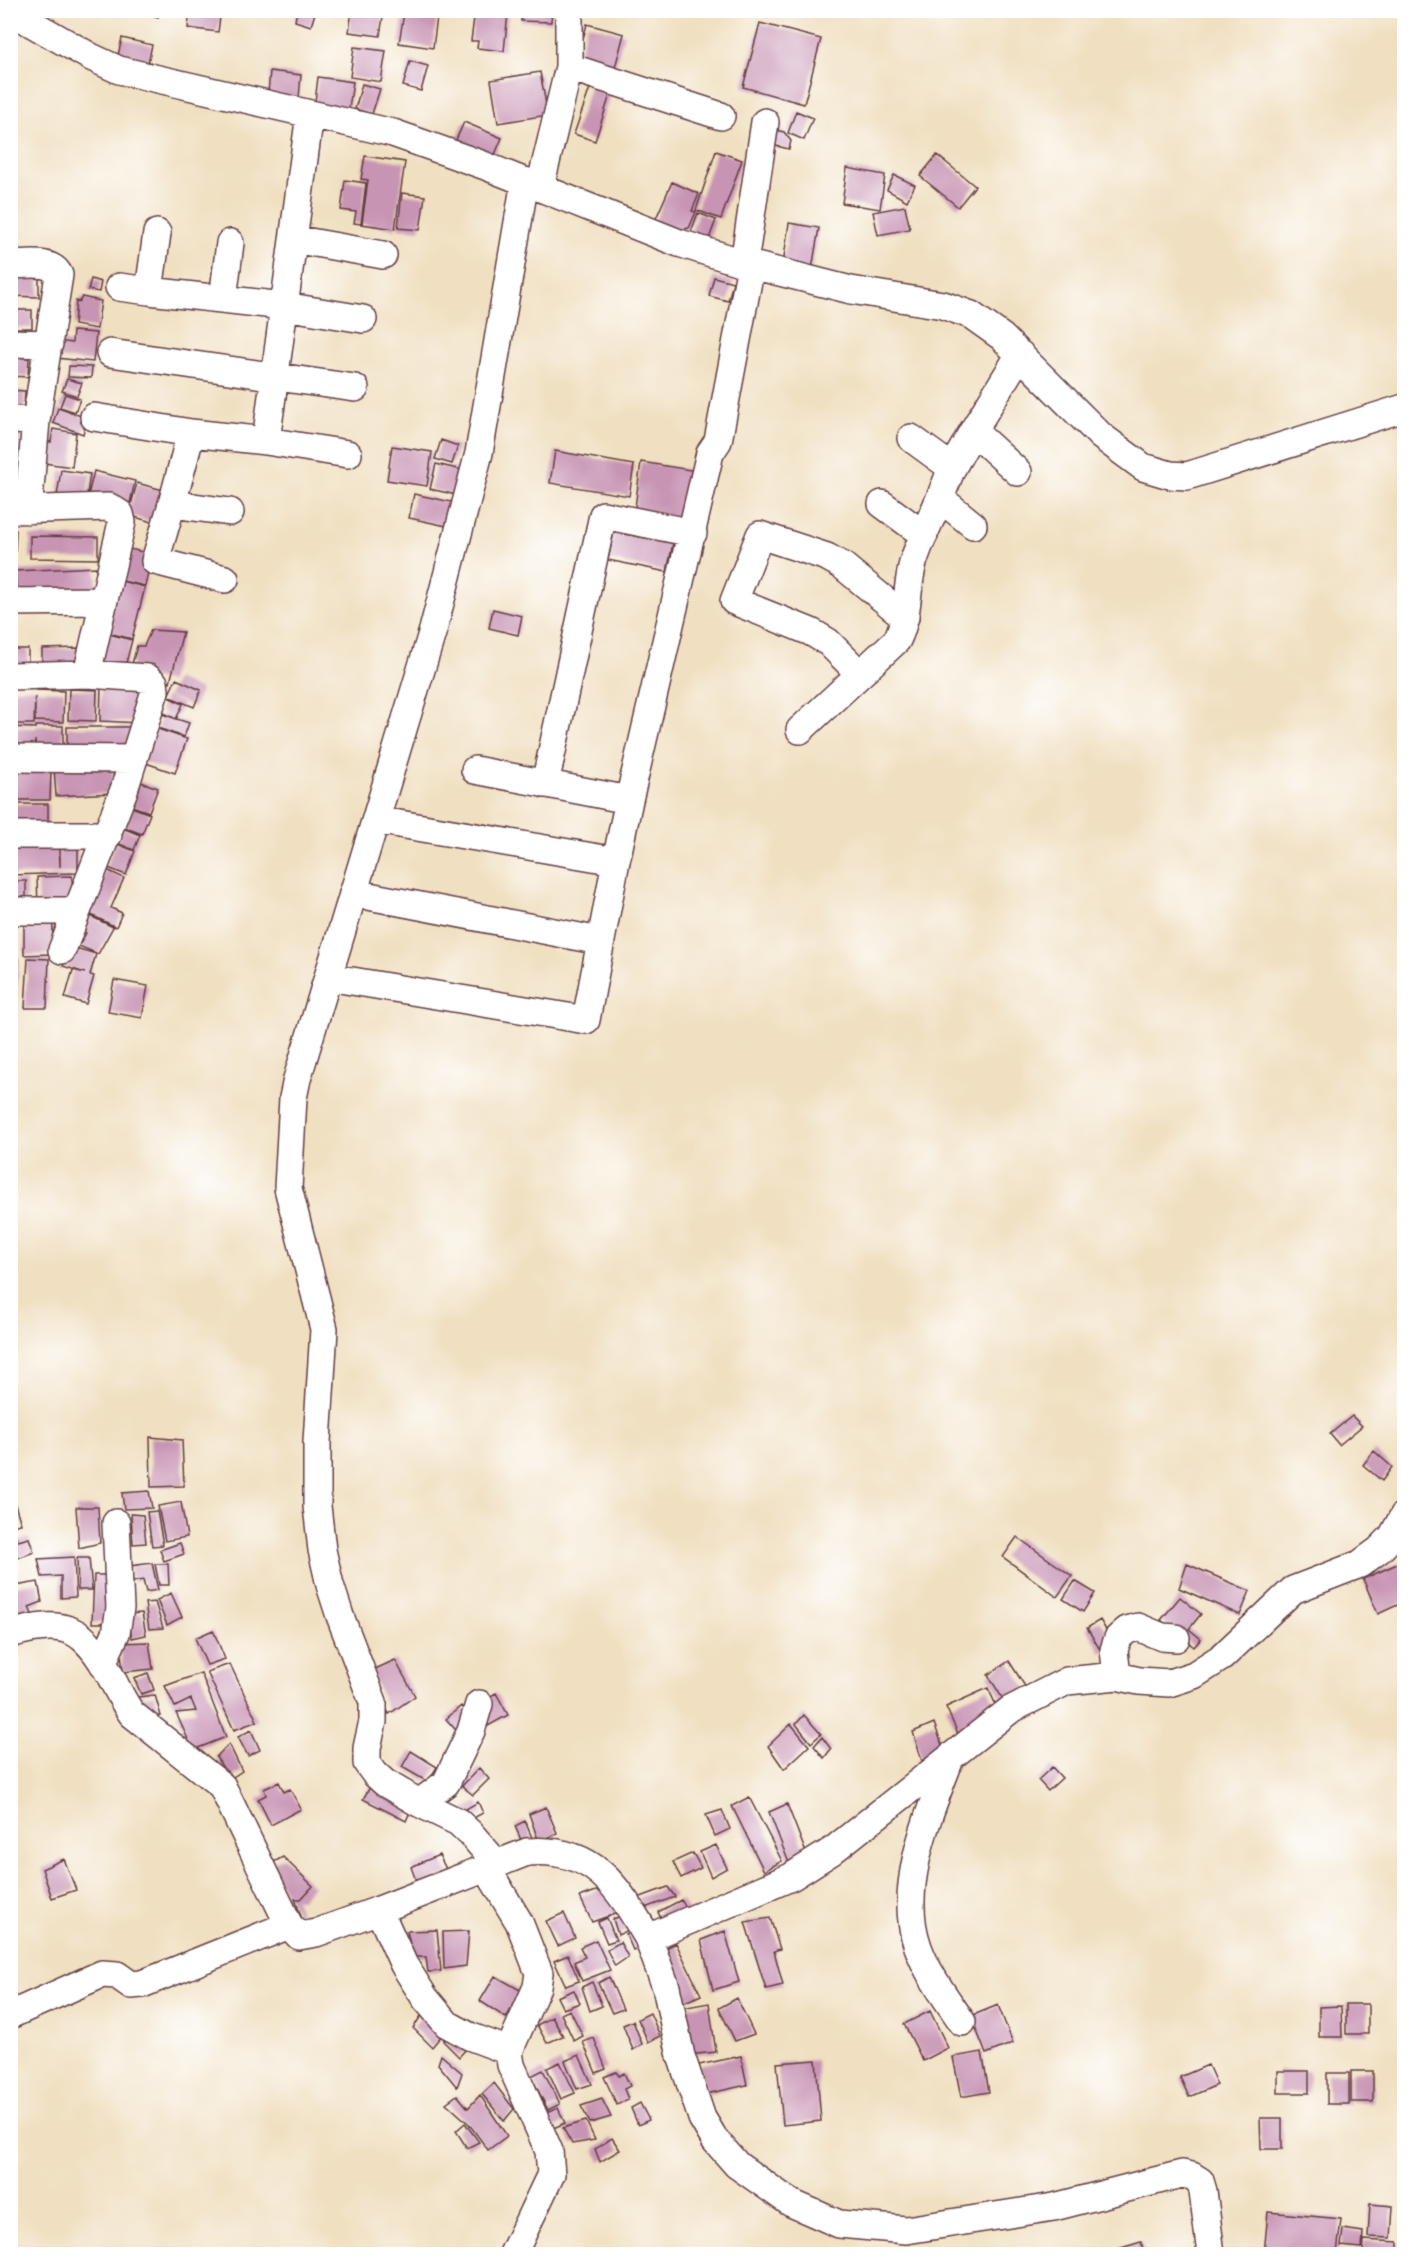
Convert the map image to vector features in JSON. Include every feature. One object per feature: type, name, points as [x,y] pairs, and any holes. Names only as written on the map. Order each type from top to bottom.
[{"type":"street","points":[[513,2254],[551,2174],[549,2151],[511,2065],[509,2051],[537,1987],[539,1973],[519,1922],[491,1865],[471,1834],[458,1822],[419,1803],[386,1783],[367,1763],[367,1748],[373,1721],[373,1702],[337,1606],[322,1550],[317,1506],[317,1442],[324,1329],[288,1188],[292,1098],[433,630],[479,453],[532,184],[569,67],[569,10]]},
{"type":"street","points":[[10,11],[91,57],[119,69],[393,133],[532,184],[679,243],[745,263],[851,290],[943,305],[971,315],[987,325],[1020,354],[1101,436],[1143,467],[1170,475],[1187,476],[1224,466],[1404,408]]},
{"type":"street","points":[[569,67],[721,116]]},
{"type":"street","points":[[266,441],[310,114]]},
{"type":"street","points":[[328,977],[586,1020],[629,800],[693,534],[710,453],[705,439],[745,263],[765,122]]},
{"type":"street","points":[[148,291],[157,233]]},
{"type":"street","points":[[293,239],[382,255]]},
{"type":"street","points":[[224,299],[230,243]]},
{"type":"street","points":[[10,265],[49,265],[56,268],[59,275],[49,344],[23,421],[19,510],[109,507],[120,514],[122,522],[87,674]]},
{"type":"street","points":[[119,287],[284,306],[363,319]]},
{"type":"street","points":[[10,343],[49,344]]},
{"type":"street","points":[[110,353],[355,388]]},
{"type":"street","points":[[800,730],[897,640],[903,630],[914,562],[952,468],[1020,354]]},
{"type":"street","points":[[94,417],[191,433],[266,441],[348,454]]},
{"type":"street","points":[[973,431],[1018,472]]},
{"type":"street","points":[[191,433],[155,561],[225,579]]},
{"type":"street","points":[[911,438],[952,468]]},
{"type":"street","points":[[940,498],[973,525]]},
{"type":"street","points":[[172,504],[230,512]]},
{"type":"street","points":[[882,504],[924,535]]},
{"type":"street","points":[[544,784],[603,515],[693,534]]},
{"type":"street","points":[[860,674],[828,642],[811,632],[734,601],[760,535],[827,557],[843,566],[905,617]]},
{"type":"street","points":[[10,602],[103,601]]},
{"type":"street","points":[[10,676],[87,674],[147,678],[154,683],[155,691],[108,835],[62,950]]},
{"type":"street","points":[[10,758],[134,759]]},
{"type":"street","points":[[475,770],[629,800]]},
{"type":"street","points":[[376,820],[616,861]]},
{"type":"street","points":[[10,835],[108,835]]},
{"type":"street","points":[[353,893],[600,941]]},
{"type":"street","points":[[10,911],[77,911]]},
{"type":"street","points":[[648,1938],[791,1876],[832,1851],[1010,1710],[1067,1681],[1118,1676],[1139,1681],[1169,1683],[1194,1675],[1222,1657],[1293,1590],[1360,1564],[1379,1550],[1392,1537],[1404,1515]]},
{"type":"street","points":[[103,1662],[117,1633],[120,1608],[116,1523]]},
{"type":"street","points":[[10,1635],[36,1627],[63,1626],[80,1635],[103,1662],[132,1714],[222,1786],[289,1925],[295,1933],[305,1936],[379,1911],[527,1852],[546,1850],[583,1860],[601,1872],[621,1893],[648,1938],[666,1987],[681,2056],[702,2118],[715,2140],[737,2164],[792,2203],[839,2224],[906,2230],[1053,2207],[1182,2175],[1192,2176],[1200,2181],[1203,2191],[1211,2254]]},
{"type":"street","points":[[1118,1676],[1114,1650],[1119,1638],[1127,1630],[1138,1627],[1162,1637],[1176,1638]]},
{"type":"street","points":[[419,1803],[446,1783],[471,1731],[479,1704]]},
{"type":"street","points":[[951,1756],[920,1840],[910,1912],[917,1946],[933,1978],[962,2022]]},
{"type":"street","points":[[379,1911],[405,1965],[425,1998],[447,2024],[469,2036],[509,2051]]},
{"type":"street","points":[[10,2015],[102,1974],[117,1975],[131,1985],[142,1984],[289,1925]]},
{"type":"building","points":[[138,10],[160,10],[158,17]]},
{"type":"building","points":[[190,10],[221,10],[218,32],[188,28]]},
{"type":"building","points":[[297,10],[316,10],[311,26],[295,21]]},
{"type":"building","points":[[352,10],[384,10],[380,36],[349,32]]},
{"type":"building","points":[[475,10],[508,13],[504,51],[477,48],[478,41],[471,41]]},
{"type":"building","points":[[521,10],[552,10],[551,22],[521,21]]},
{"type":"building","points":[[739,10],[757,10],[756,15]]},
{"type":"building","points":[[404,13],[437,17],[433,48],[399,43]]},
{"type":"building","points":[[760,23],[821,39],[804,104],[743,87]]},
{"type":"building","points":[[587,24],[624,34],[613,75],[576,65]]},
{"type":"building","points":[[122,38],[152,45],[147,67],[117,60]]},
{"type":"building","points":[[354,47],[386,51],[381,82],[350,77]]},
{"type":"building","points":[[410,61],[428,66],[421,91],[403,86]]},
{"type":"building","points":[[270,71],[301,75],[299,98],[268,94]]},
{"type":"building","points":[[540,72],[548,115],[498,123],[491,80]]},
{"type":"building","points":[[318,77],[353,82],[348,115],[314,110]]},
{"type":"building","points":[[362,84],[380,89],[372,114],[355,109]]},
{"type":"building","points":[[591,85],[611,92],[595,141],[574,134]]},
{"type":"building","points":[[796,111],[813,118],[804,140],[788,133]]},
{"type":"building","points":[[464,122],[502,138],[490,166],[452,149]]},
{"type":"building","points":[[771,129],[784,132],[791,141],[789,149],[768,144]]},
{"type":"building","points":[[716,151],[742,160],[721,219],[696,210]]},
{"type":"building","points":[[937,155],[975,186],[958,207],[920,176]]},
{"type":"building","points":[[365,156],[405,162],[395,229],[362,224],[368,180],[361,179]]},
{"type":"building","points":[[847,168],[885,175],[880,209],[842,203]]},
{"type":"building","points":[[894,175],[915,185],[907,201],[887,190]]},
{"type":"building","points":[[345,180],[366,183],[361,224],[354,223],[356,212],[341,210]]},
{"type":"building","points":[[672,182],[699,194],[692,211],[696,212],[689,228],[671,231],[654,223]]},
{"type":"building","points":[[402,193],[425,196],[420,230],[398,228]]},
{"type":"building","points":[[905,206],[910,229],[878,235],[873,212]]},
{"type":"building","points":[[698,213],[716,220],[707,244],[689,237]]},
{"type":"building","points":[[789,223],[819,228],[812,269],[783,264]]},
{"type":"building","points":[[10,276],[39,277],[39,297],[10,296]]},
{"type":"building","points":[[714,277],[733,282],[728,301],[709,296]]},
{"type":"building","points":[[91,279],[101,282],[99,292],[88,290]]},
{"type":"building","points":[[82,297],[101,301],[97,329],[74,325],[76,301],[79,302]]},
{"type":"building","points":[[10,310],[32,310],[32,328],[10,328]]},
{"type":"building","points":[[73,331],[96,333],[93,362],[56,358],[57,341],[72,343]]},
{"type":"building","points":[[10,357],[29,358],[28,377],[10,376]]},
{"type":"building","points":[[69,366],[92,367],[91,378],[68,377]]},
{"type":"building","points":[[67,379],[82,383],[77,396],[62,391]]},
{"type":"building","points":[[10,390],[25,391],[24,409],[10,409]]},
{"type":"building","points":[[65,394],[80,399],[75,412],[60,407]]},
{"type":"building","points":[[58,408],[87,418],[83,434],[53,423]]},
{"type":"building","points":[[10,428],[22,429],[21,462],[10,462]]},
{"type":"building","points":[[53,429],[76,433],[72,467],[37,462],[40,440],[51,442]]},
{"type":"building","points":[[441,440],[458,446],[452,464],[435,459]]},
{"type":"building","points":[[392,446],[432,452],[427,486],[387,480]]},
{"type":"building","points":[[555,451],[634,465],[629,496],[550,483]]},
{"type":"building","points":[[641,462],[697,471],[689,523],[634,515]]},
{"type":"building","points":[[436,464],[471,472],[465,497],[430,489]]},
{"type":"building","points":[[10,466],[21,469],[22,499],[10,499]]},
{"type":"building","points":[[61,470],[90,474],[86,501],[57,496]]},
{"type":"building","points":[[94,471],[135,481],[129,508],[87,499]]},
{"type":"building","points":[[137,483],[167,491],[162,525],[128,515]]},
{"type":"building","points":[[414,494],[461,504],[456,528],[409,518]]},
{"type":"building","points":[[10,529],[16,530],[15,555],[10,555]]},
{"type":"building","points":[[614,532],[673,543],[667,572],[608,560]]},
{"type":"building","points":[[30,536],[98,537],[98,559],[30,558]]},
{"type":"building","points":[[125,548],[152,554],[145,586],[118,580]]},
{"type":"building","points":[[10,558],[15,558],[15,599],[10,599]]},
{"type":"building","points":[[96,567],[97,592],[17,595],[15,571]]},
{"type":"building","points":[[117,580],[145,587],[132,639],[105,632]]},
{"type":"building","points":[[493,609],[522,616],[518,635],[489,628]]},
{"type":"building","points":[[151,630],[183,632],[170,682],[130,671],[137,646],[144,646]]},
{"type":"building","points":[[105,633],[132,640],[124,671],[97,665]]},
{"type":"building","points":[[79,648],[80,672],[42,673],[42,649]]},
{"type":"building","points":[[10,649],[28,649],[28,674],[10,674]]},
{"type":"building","points":[[176,679],[201,690],[194,707],[168,696]]},
{"type":"building","points":[[101,687],[142,689],[140,723],[100,721]]},
{"type":"building","points":[[36,688],[36,690],[64,691],[63,722],[35,721],[35,697],[34,724],[10,724],[10,689]]},
{"type":"building","points":[[69,689],[97,690],[96,721],[68,720]]},
{"type":"building","points":[[166,696],[183,704],[176,719],[160,711]]},
{"type":"building","points":[[162,714],[189,723],[184,737],[158,728]]},
{"type":"building","points":[[36,726],[63,726],[63,751],[36,751],[35,740],[35,753],[10,752],[10,727],[36,728]]},
{"type":"building","points":[[67,727],[136,727],[129,751],[67,751]]},
{"type":"building","points":[[152,727],[187,739],[175,773],[140,761]]},
{"type":"building","points":[[10,764],[51,770],[50,800],[10,800]]},
{"type":"building","points":[[113,764],[114,793],[56,796],[54,768]]},
{"type":"building","points":[[138,781],[158,788],[149,812],[129,805]]},
{"type":"building","points":[[10,804],[48,804],[48,832],[10,832]]},
{"type":"building","points":[[126,805],[150,814],[142,834],[118,825]]},
{"type":"building","points":[[123,828],[140,835],[134,850],[117,843]]},
{"type":"building","points":[[60,841],[78,841],[78,873],[10,875],[10,845],[59,843],[60,867]]},
{"type":"building","points":[[115,843],[135,851],[126,875],[106,867]]},
{"type":"building","points":[[105,869],[124,878],[111,908],[122,913],[116,927],[85,912]]},
{"type":"building","points":[[72,876],[73,906],[38,907],[37,877]]},
{"type":"building","points":[[10,881],[26,881],[26,904],[10,904]]},
{"type":"building","points":[[86,914],[113,927],[98,954],[79,946],[86,933],[78,929]]},
{"type":"building","points":[[24,920],[53,921],[52,954],[24,955]]},
{"type":"building","points":[[69,946],[96,954],[90,975],[94,976],[86,1004],[65,998],[73,970],[85,973],[63,966]]},
{"type":"building","points":[[10,958],[19,959],[16,1001],[10,1000]]},
{"type":"building","points":[[28,958],[49,959],[47,1008],[25,1008]]},
{"type":"building","points":[[114,980],[148,986],[142,1018],[108,1012]]},
{"type":"building","points":[[1352,1416],[1362,1426],[1339,1445],[1330,1434]]},
{"type":"building","points":[[150,1437],[182,1440],[184,1486],[151,1487]]},
{"type":"building","points":[[1374,1451],[1392,1467],[1382,1481],[1363,1465]]},
{"type":"building","points":[[149,1491],[152,1508],[124,1509],[122,1493]]},
{"type":"building","points":[[14,1501],[21,1524],[10,1526],[10,1502]]},
{"type":"building","points":[[181,1502],[187,1537],[165,1541],[158,1506]]},
{"type":"building","points":[[76,1507],[98,1507],[100,1543],[79,1548]]},
{"type":"building","points":[[157,1511],[163,1545],[152,1546],[147,1512]]},
{"type":"building","points":[[131,1514],[143,1515],[146,1543],[133,1544]]},
{"type":"building","points":[[14,1531],[18,1541],[29,1538],[34,1552],[10,1561],[10,1532]]},
{"type":"building","points":[[1017,1537],[1072,1576],[1057,1597],[1003,1557]]},
{"type":"building","points":[[180,1543],[184,1554],[164,1561],[160,1550]]},
{"type":"building","points":[[74,1557],[76,1597],[61,1598],[61,1576],[42,1577],[38,1559]]},
{"type":"building","points":[[77,1558],[89,1558],[92,1590],[78,1590]]},
{"type":"building","points":[[1404,1561],[1404,1602],[1378,1614],[1363,1579]]},
{"type":"building","points":[[152,1563],[158,1590],[146,1592],[143,1580],[132,1582],[130,1566]]},
{"type":"building","points":[[155,1564],[168,1564],[169,1585],[159,1585]]},
{"type":"building","points":[[1187,1564],[1250,1591],[1240,1615],[1179,1588]]},
{"type":"building","points":[[94,1575],[113,1575],[108,1623],[92,1623]]},
{"type":"building","points":[[1075,1581],[1095,1593],[1083,1612],[1063,1599]]},
{"type":"building","points":[[38,1582],[42,1602],[29,1607],[33,1617],[15,1625],[10,1608],[10,1587]]},
{"type":"building","points":[[171,1593],[182,1617],[167,1625],[157,1600]]},
{"type":"building","points":[[1180,1597],[1201,1614],[1189,1629],[1201,1639],[1194,1647],[1161,1620]]},
{"type":"building","points":[[155,1602],[163,1628],[149,1629],[145,1603]]},
{"type":"building","points":[[142,1613],[146,1635],[132,1638],[128,1614]]},
{"type":"building","points":[[1100,1620],[1115,1645],[1102,1653],[1087,1628]]},
{"type":"building","points":[[213,1630],[225,1659],[207,1665],[195,1638]]},
{"type":"building","points":[[149,1642],[153,1669],[123,1672],[120,1643]]},
{"type":"building","points":[[395,1660],[415,1696],[389,1714],[371,1671]]},
{"type":"building","points":[[1009,1661],[1028,1691],[1006,1704],[988,1675]]},
{"type":"building","points":[[230,1664],[257,1721],[234,1730],[207,1672]]},
{"type":"building","points":[[148,1673],[154,1690],[141,1694],[134,1678]]},
{"type":"building","points":[[201,1673],[226,1737],[193,1750],[176,1713],[196,1711],[191,1699],[175,1707],[165,1686]]},
{"type":"building","points":[[988,1688],[1001,1716],[959,1736],[946,1707]]},
{"type":"building","points":[[496,1693],[508,1715],[488,1726],[483,1717],[482,1701]]},
{"type":"building","points":[[155,1695],[161,1716],[145,1716],[138,1697]]},
{"type":"building","points":[[461,1706],[468,1714],[463,1738],[446,1719]]},
{"type":"building","points":[[804,1715],[821,1734],[811,1743],[796,1724]]},
{"type":"building","points":[[934,1723],[945,1753],[922,1761],[913,1732]]},
{"type":"building","points":[[791,1724],[809,1746],[784,1769],[768,1746]]},
{"type":"building","points":[[251,1730],[260,1750],[248,1756],[238,1737]]},
{"type":"building","points":[[822,1737],[831,1749],[824,1758],[814,1746]]},
{"type":"building","points":[[229,1744],[242,1771],[230,1779],[216,1757]]},
{"type":"building","points":[[411,1751],[437,1767],[428,1782],[402,1767]]},
{"type":"building","points":[[1052,1767],[1062,1778],[1048,1791],[1038,1780]]},
{"type":"building","points":[[479,1768],[489,1779],[473,1795],[462,1786]]},
{"type":"building","points":[[279,1782],[284,1792],[290,1789],[301,1809],[271,1825],[258,1799],[266,1795],[264,1789]]},
{"type":"building","points":[[373,1782],[413,1805],[406,1821],[363,1799]]},
{"type":"building","points":[[749,1797],[782,1861],[764,1871],[732,1806]]},
{"type":"building","points":[[478,1802],[483,1813],[468,1821],[464,1810]]},
{"type":"building","points":[[787,1804],[808,1858],[791,1868],[769,1812]]},
{"type":"building","points":[[546,1807],[557,1833],[539,1842],[529,1814]]},
{"type":"building","points":[[722,1810],[730,1829],[715,1836],[706,1815]]},
{"type":"building","points":[[525,1821],[535,1845],[525,1849],[515,1826]]},
{"type":"building","points":[[716,1845],[727,1868],[711,1877],[700,1852]]},
{"type":"building","points":[[693,1853],[701,1868],[681,1878],[673,1862]]},
{"type":"building","points":[[439,1855],[448,1873],[418,1886],[411,1867]]},
{"type":"building","points":[[283,1857],[313,1886],[301,1899],[295,1899],[305,1928],[270,1864]]},
{"type":"building","points":[[64,1859],[76,1890],[52,1898],[42,1869]]},
{"type":"building","points":[[607,1887],[620,1912],[592,1922],[580,1897]]},
{"type":"building","points":[[668,1887],[675,1897],[642,1909],[638,1898]]},
{"type":"building","points":[[681,1900],[690,1913],[664,1925],[658,1912]]},
{"type":"building","points":[[564,1913],[575,1938],[558,1946],[546,1921]]},
{"type":"building","points":[[626,1914],[633,1928],[618,1935],[613,1919]]},
{"type":"building","points":[[607,1918],[616,1940],[607,1943],[598,1922]]},
{"type":"building","points":[[770,1918],[780,1949],[774,1951],[783,1985],[766,1989],[745,1922]]},
{"type":"building","points":[[437,1930],[441,1971],[428,1972],[426,1957],[413,1957],[407,1931]]},
{"type":"building","points":[[636,1930],[644,1946],[633,1950],[626,1934]]},
{"type":"building","points":[[469,1931],[466,1966],[444,1969],[443,1932]]},
{"type":"building","points":[[725,1931],[739,1982],[713,1990],[701,1940]]},
{"type":"building","points":[[596,1940],[610,1970],[582,1981],[574,1962],[585,1957],[580,1947]]},
{"type":"building","points":[[620,1942],[628,1957],[615,1966],[607,1950]]},
{"type":"building","points":[[676,1943],[701,1995],[680,2004],[664,1949]]},
{"type":"building","points":[[568,1955],[579,1981],[566,1986],[554,1961]]},
{"type":"building","points":[[495,1976],[522,1991],[506,2018],[480,2001]]},
{"type":"building","points":[[609,1977],[623,2009],[612,2013],[598,1983]]},
{"type":"building","points":[[592,1982],[602,2006],[590,2011],[582,1987]]},
{"type":"building","points":[[574,1990],[580,2003],[563,2009],[557,1997]]},
{"type":"building","points":[[737,1998],[754,2034],[735,2041],[719,2008]]},
{"type":"building","points":[[709,2003],[716,2052],[687,2055],[681,2008]]},
{"type":"building","points":[[1346,2004],[1368,2004],[1368,2034],[1346,2034]]},
{"type":"building","points":[[998,2005],[1013,2043],[986,2054],[971,2016]]},
{"type":"building","points":[[1341,2006],[1342,2037],[1319,2037],[1319,2007]]},
{"type":"building","points":[[570,2010],[583,2036],[574,2041],[561,2014]]},
{"type":"building","points":[[930,2011],[948,2048],[923,2061],[904,2024]]},
{"type":"building","points":[[650,2013],[660,2036],[648,2042],[638,2019]]},
{"type":"building","points":[[421,2016],[442,2035],[432,2047],[413,2028]]},
{"type":"building","points":[[552,2017],[563,2036],[547,2043],[537,2025]]},
{"type":"building","points":[[633,2021],[642,2044],[633,2050],[623,2025]]},
{"type":"building","points":[[448,2034],[466,2049],[459,2057],[443,2041]]},
{"type":"building","points":[[594,2038],[606,2069],[596,2073],[583,2042]]},
{"type":"building","points":[[982,2052],[989,2092],[961,2097],[953,2057]]},
{"type":"building","points":[[441,2055],[462,2073],[457,2087],[438,2064]]},
{"type":"building","points":[[579,2055],[592,2084],[577,2089],[565,2061]]},
{"type":"building","points":[[741,2056],[747,2085],[706,2094],[699,2065]]},
{"type":"building","points":[[816,2060],[821,2121],[783,2125],[777,2063]]},
{"type":"building","points":[[560,2062],[575,2093],[561,2099],[547,2068]]},
{"type":"building","points":[[1208,2065],[1217,2085],[1189,2097],[1180,2077]]},
{"type":"building","points":[[543,2070],[560,2104],[548,2110],[531,2076]]},
{"type":"building","points":[[1278,2071],[1309,2071],[1309,2093],[1278,2093]]},
{"type":"building","points":[[1351,2071],[1373,2071],[1373,2102],[1351,2102]]},
{"type":"building","points":[[616,2072],[619,2076],[624,2073],[630,2086],[624,2089],[628,2099],[617,2105],[604,2077]]},
{"type":"building","points":[[1327,2073],[1349,2073],[1349,2104],[1327,2104]]},
{"type":"building","points":[[494,2083],[514,2109],[504,2121],[482,2094]]},
{"type":"building","points":[[457,2095],[468,2108],[480,2095],[507,2136],[488,2150],[469,2124],[446,2103]]},
{"type":"building","points":[[602,2099],[611,2117],[590,2123],[581,2106]]},
{"type":"building","points":[[640,2103],[649,2120],[638,2125],[631,2108]]},
{"type":"building","points":[[558,2108],[565,2123],[551,2129],[544,2114]]},
{"type":"building","points":[[1260,2118],[1282,2118],[1282,2149],[1261,2149]]},
{"type":"building","points":[[586,2121],[595,2140],[572,2144],[563,2128]]},
{"type":"building","points":[[465,2123],[479,2142],[467,2148],[456,2131]]},
{"type":"building","points":[[612,2138],[620,2150],[600,2162],[595,2149]]},
{"type":"building","points":[[1370,2204],[1393,2206],[1391,2238],[1368,2237]]},
{"type":"building","points":[[1268,2212],[1341,2219],[1337,2254],[1264,2254]]},
{"type":"building","points":[[1343,2229],[1363,2232],[1362,2248],[1341,2246]]},
{"type":"building","points":[[1364,2240],[1398,2242],[1398,2254],[1363,2254]]},
{"type":"building","points":[[1141,2242],[1145,2254],[1101,2254]]}]
